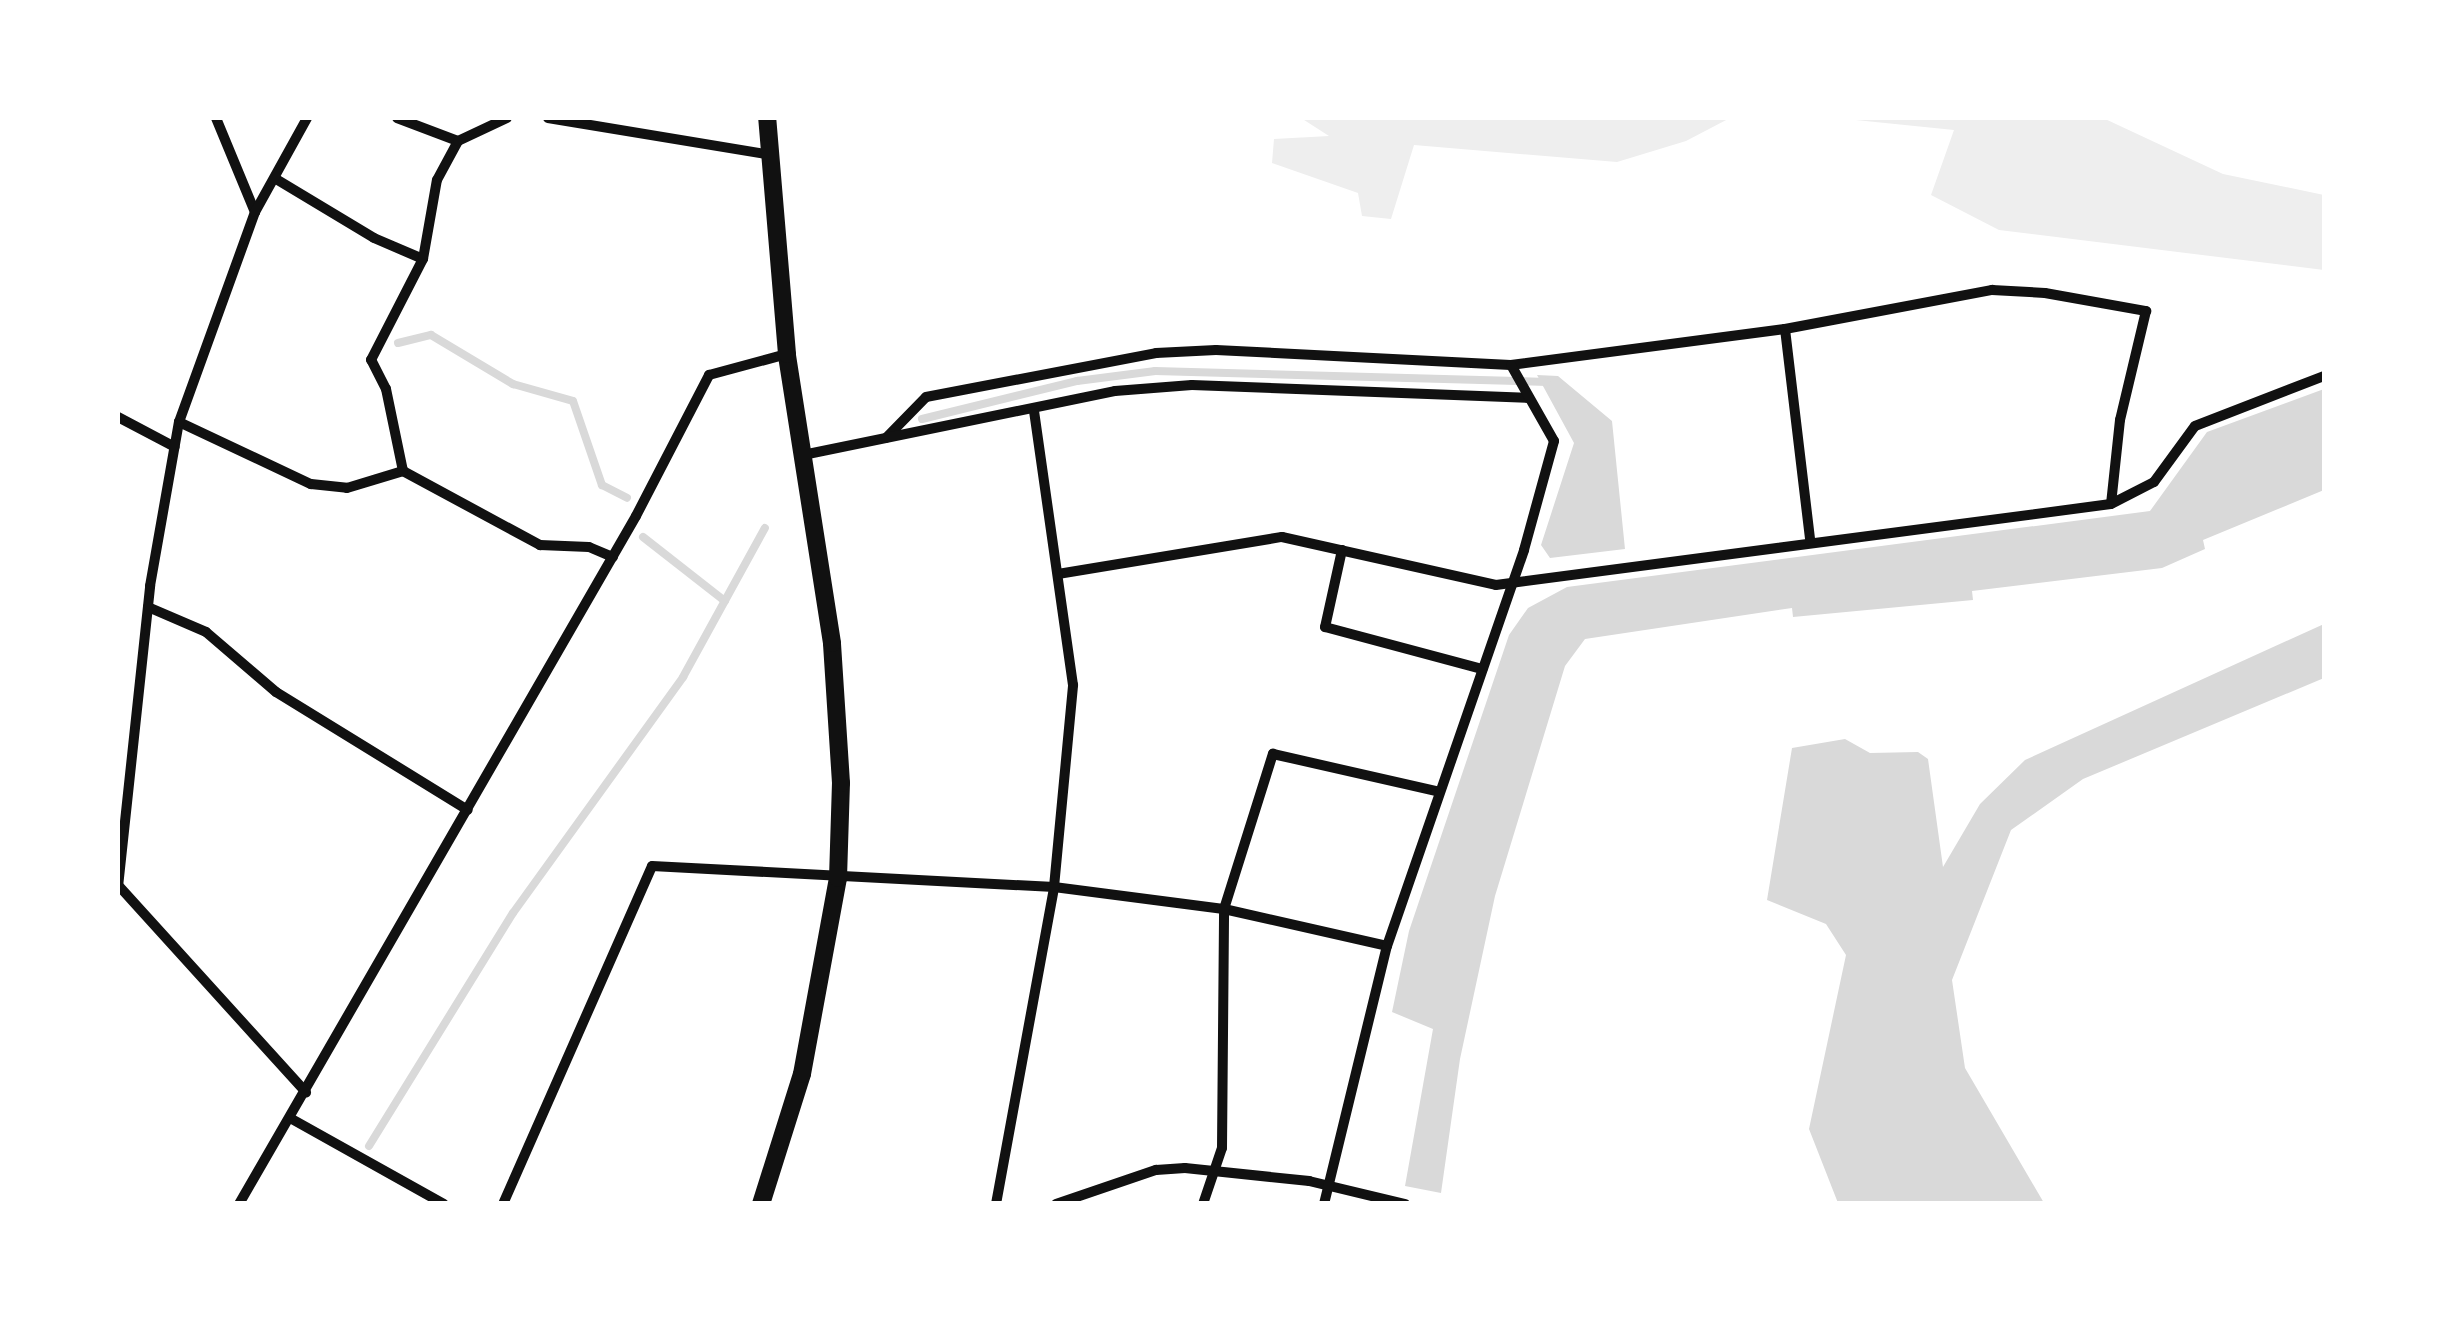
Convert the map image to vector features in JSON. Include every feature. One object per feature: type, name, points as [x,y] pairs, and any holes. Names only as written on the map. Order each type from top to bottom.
[{"type":"main road","points":[[760,1204],[802,1074],[838,878],[840,720],[787,354],[767,118]]},
{"type":"street","points":[[216,118],[255,212]]},
{"type":"street","points":[[306,1092],[118,886],[148,606],[180,422],[255,212],[307,118]]},
{"type":"street","points":[[396,118],[458,141]]},
{"type":"street","points":[[403,471],[386,389],[371,360],[424,258],[437,180],[458,141],[507,118]]},
{"type":"street","points":[[548,118],[770,155]]},
{"type":"street","points":[[276,179],[374,238],[424,258]]},
{"type":"street","points":[[886,438],[926,397],[1156,353],[1216,350],[1511,364],[1785,329],[1992,290],[2146,311],[2120,420],[2111,504]]},
{"type":"street","points":[[1785,329],[1810,540]]},
{"type":"street","points":[[239,1204],[613,557],[709,375],[787,354]]},
{"type":"street","points":[[1324,1204],[1387,946],[1512,582],[1554,441],[1511,364]]},
{"type":"street","points":[[1058,574],[1282,537],[1496,584],[1810,540],[2111,504],[2154,482],[2195,426],[2324,376]]},
{"type":"street","points":[[803,454],[1034,411],[1114,391],[1192,385],[1526,393]]},
{"type":"street","points":[[996,1204],[1054,887],[1073,685],[1034,411]]},
{"type":"street","points":[[118,417],[175,447]]},
{"type":"street","points":[[180,422],[312,484],[348,488],[403,471],[540,545],[589,547],[613,557]]},
{"type":"street","points":[[1342,550],[1325,627],[1482,670]]},
{"type":"street","points":[[148,606],[206,632],[276,692],[468,810]]},
{"type":"street","points":[[1203,1204],[1219,1168],[1224,909],[1273,754],[1440,792]]},
{"type":"street","points":[[503,1204],[652,866],[1054,887],[1224,909],[1387,946]]},
{"type":"street","points":[[290,1118],[444,1204]]},
{"type":"street","points":[[1056,1204],[1156,1170],[1219,1168],[1327,1185],[1404,1203]]},
{"type":"shaded area","points":[[1301,118],[1730,118],[1686,141],[1617,162],[1414,145],[1391,219],[1362,216],[1358,193],[1272,163],[1274,139],[1329,136]]},
{"type":"shaded area","points":[[1836,118],[2103,118],[2223,174],[2324,195],[2324,270],[1999,230],[1931,195],[1954,130]]},
{"type":"shaded area","points":[[1537,375],[1558,376],[1612,421],[1625,549],[1550,558],[1541,545],[1574,443]]},
{"type":"shaded area","points":[[2324,389],[2324,490],[2203,540],[2205,549],[2162,568],[1972,591],[1973,600],[1793,617],[1792,608],[1585,639],[1565,666],[1495,896],[1460,1059],[1441,1193],[1405,1186],[1433,1029],[1392,1012],[1409,931],[1509,635],[1528,608],[1567,587],[2150,511],[2207,432]]},
{"type":"shaded area","points":[[2324,624],[2324,678],[2083,779],[2011,830],[1952,980],[1965,1068],[2044,1203],[1838,1203],[1809,1129],[1846,955],[1826,924],[1767,900],[1792,748],[1845,739],[1870,753],[1918,752],[1928,759],[1943,867],[1980,804],[2025,760]]},
{"type":"waterway","points":[[398,343],[431,335],[513,384],[573,401],[602,485],[627,498]]},
{"type":"waterway","points":[[922,419],[1077,381],[1155,371],[1547,382]]},
{"type":"waterway","points":[[369,1146],[513,913],[683,677],[765,528]]},
{"type":"waterway","points":[[643,537],[725,601]]}]
